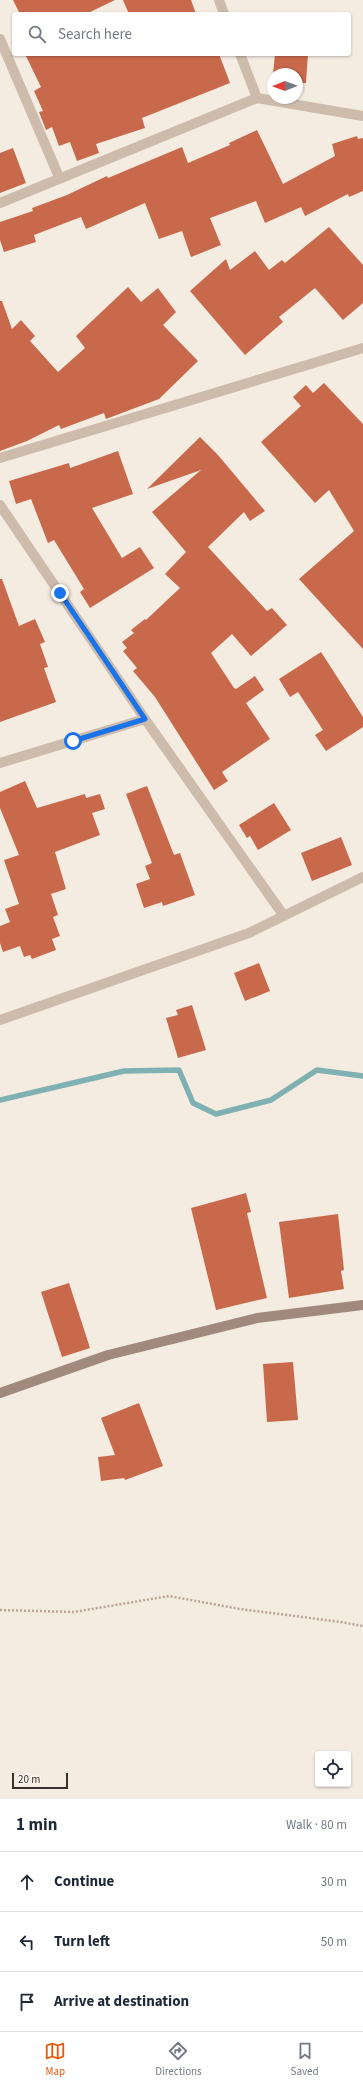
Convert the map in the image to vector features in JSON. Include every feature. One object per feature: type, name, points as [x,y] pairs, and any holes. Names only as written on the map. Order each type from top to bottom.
[{"type":"street","points":[[219,0],[223,12]]},
{"type":"street","points":[[0,39],[59,177]]},
{"type":"street","points":[[241,56],[257,98]]},
{"type":"street","points":[[0,203],[59,177],[257,98],[363,116]]},
{"type":"street","points":[[0,458],[363,348]]},
{"type":"street","points":[[0,505],[145,719],[284,916]]},
{"type":"street","points":[[0,763],[145,719]]},
{"type":"street","points":[[0,1020],[249,933],[363,877]]},
{"type":"street","points":[[0,1393],[108,1355],[257,1318],[363,1305]]},
{"type":"path","points":[[0,1610],[74,1612],[169,1596],[240,1609],[363,1626]]},
{"type":"building","points":[[13,0],[115,0],[90,12],[19,12]]},
{"type":"building","points":[[123,0],[191,0],[195,12],[128,12]]},
{"type":"building","points":[[26,56],[220,56],[230,83],[142,118],[145,128],[96,144],[99,153],[77,161],[70,142],[59,146],[52,127],[46,130],[39,112],[43,111],[34,91],[41,87]]},
{"type":"building","points":[[275,56],[308,56],[306,83],[303,83],[303,68],[274,68]]},
{"type":"building","points":[[257,130],[283,184],[335,156],[332,144],[357,136],[358,139],[363,138],[363,191],[349,197],[348,194],[305,216],[301,207],[265,223],[256,201],[210,218],[221,245],[191,257],[182,231],[159,239],[145,203],[86,229],[81,217],[34,235],[36,242],[4,252],[0,240],[0,222],[33,211],[32,208],[67,195],[107,176],[108,178],[182,147],[188,163],[230,145],[229,143]]},
{"type":"building","points":[[13,148],[26,183],[0,193],[0,153]]},
{"type":"building","points":[[329,227],[363,265],[363,303],[343,320],[315,288],[279,317],[283,322],[245,355],[190,291],[226,259],[230,270],[255,251],[269,270],[282,260],[285,263]]},
{"type":"building","points":[[128,287],[141,302],[158,288],[176,312],[163,325],[198,361],[159,399],[106,419],[104,413],[61,429],[59,425],[27,441],[0,451],[0,301],[2,301],[12,329],[21,320],[35,336],[30,341],[58,372],[85,348],[76,336]]},
{"type":"building","points":[[324,383],[363,424],[363,649],[299,579],[354,531],[329,490],[315,503],[261,442],[301,406],[293,397],[306,385],[313,393]]},
{"type":"building","points":[[200,437],[218,455],[265,511],[250,521],[244,512],[208,547],[267,611],[272,608],[287,625],[251,656],[232,634],[211,653],[234,688],[236,689],[255,676],[264,690],[246,703],[270,739],[222,772],[228,781],[214,790],[155,697],[133,671],[137,668],[123,651],[127,648],[122,642],[134,633],[131,630],[145,619],[146,620],[180,588],[165,574],[186,552],[152,512],[201,470],[147,489]]},
{"type":"building","points":[[118,451],[133,494],[92,508],[122,558],[140,547],[154,568],[90,608],[80,592],[84,589],[54,540],[48,543],[31,499],[16,504],[9,481],[69,463],[70,468]]},
{"type":"building","points":[[0,579],[2,579],[19,626],[35,619],[45,642],[40,644],[48,667],[44,668],[56,702],[0,722]]},
{"type":"building","points":[[321,652],[363,717],[363,727],[326,751],[315,735],[323,730],[298,692],[290,697],[279,679]]},
{"type":"building","points":[[25,781],[37,808],[85,794],[86,798],[100,794],[105,809],[92,813],[100,835],[55,852],[66,889],[51,894],[58,915],[53,917],[60,936],[52,939],[56,950],[32,959],[30,955],[24,957],[20,946],[3,952],[0,943],[0,926],[10,922],[5,909],[19,904],[4,860],[19,855],[0,808],[0,792]]},
{"type":"building","points":[[147,786],[174,855],[180,853],[195,895],[163,906],[162,902],[144,908],[136,884],[150,879],[145,866],[152,863],[126,794]]},
{"type":"building","points":[[274,803],[291,830],[258,850],[250,836],[247,838],[239,825]]},
{"type":"building","points":[[341,837],[352,865],[312,881],[301,853]]},
{"type":"building","points":[[259,963],[270,991],[245,1001],[234,973]]},
{"type":"building","points":[[192,1005],[206,1050],[178,1058],[166,1018],[178,1015],[176,1010]]},
{"type":"building","points":[[246,1193],[251,1212],[247,1213],[267,1298],[216,1310],[191,1208]]},
{"type":"building","points":[[338,1214],[344,1270],[341,1271],[344,1289],[289,1298],[279,1222]]},
{"type":"building","points":[[69,1283],[90,1348],[62,1357],[41,1292]]},
{"type":"building","points":[[293,1362],[298,1420],[267,1422],[263,1364]]},
{"type":"building","points":[[139,1403],[163,1466],[125,1480],[124,1478],[101,1481],[98,1457],[115,1455],[101,1418]]},
{"type":"waterway","points":[[0,1100],[124,1071],[179,1070],[193,1103],[216,1114],[271,1100],[317,1070],[363,1076]]},
{"type":"route","points":[[60,593],[145,719],[73,741]]}]
